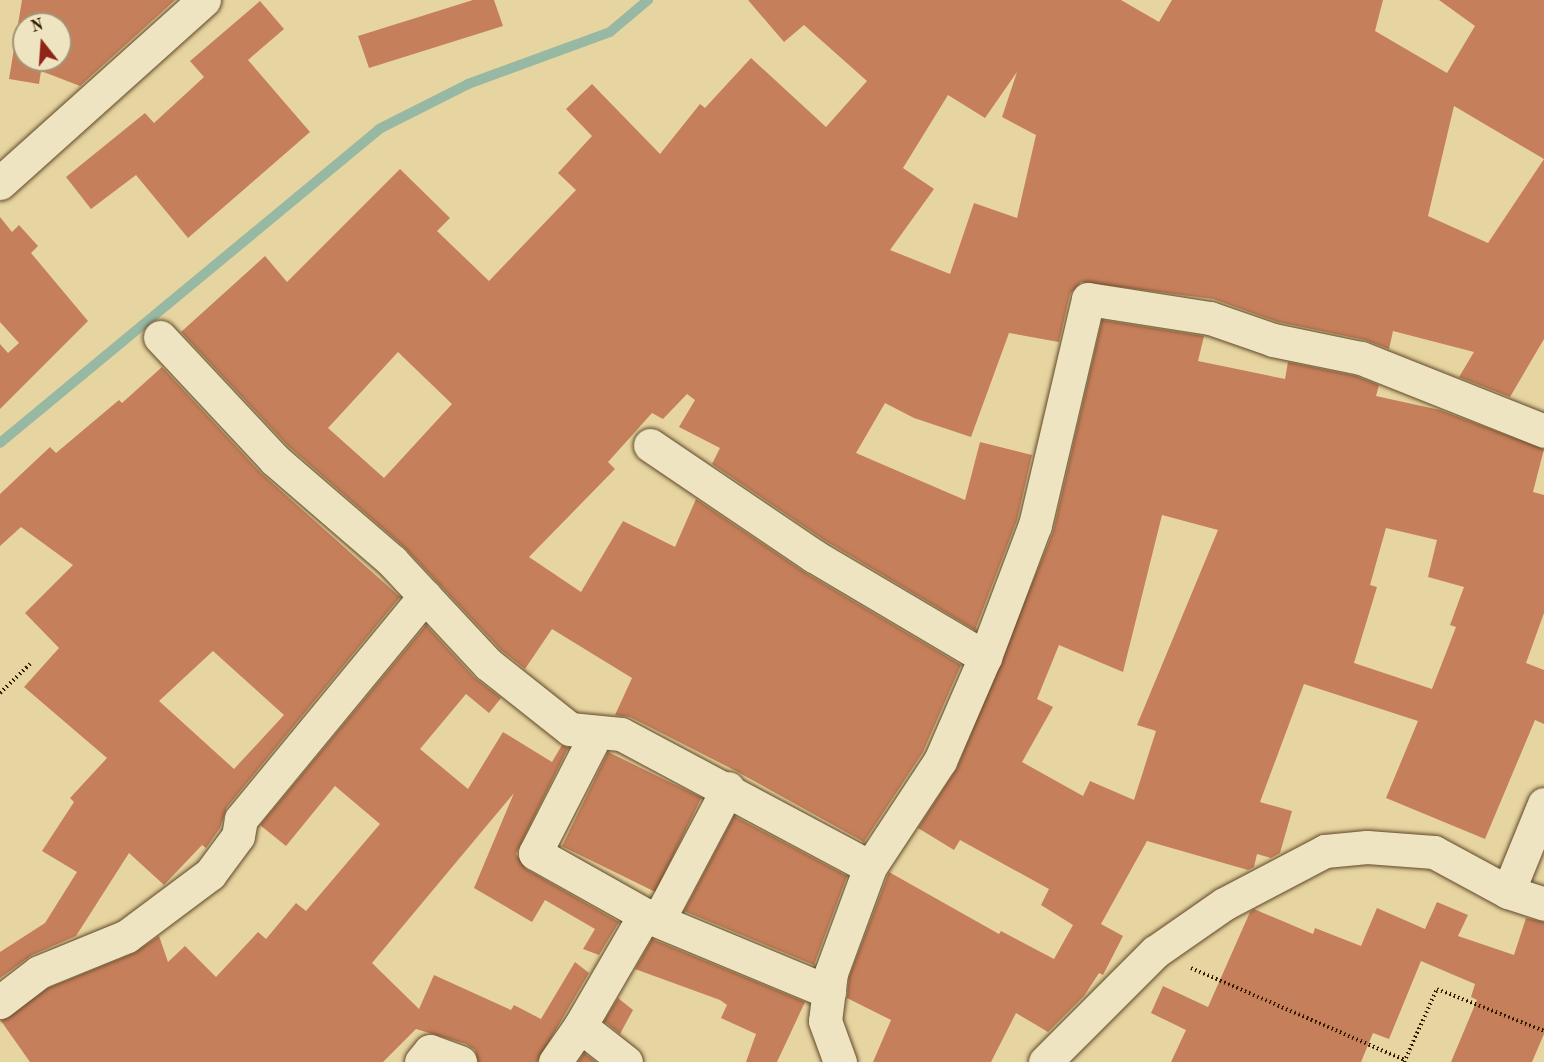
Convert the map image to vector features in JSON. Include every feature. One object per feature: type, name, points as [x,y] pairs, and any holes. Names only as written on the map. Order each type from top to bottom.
[{"type":"street","points":[[0,183],[204,0]]},
{"type":"street","points":[[840,1062],[825,1021],[831,973],[870,867],[940,761],[986,657],[1035,525],[1088,299],[1210,318],[1273,340],[1362,358],[1544,431]]},
{"type":"street","points":[[160,337],[275,460],[392,561],[488,664],[570,729],[621,734],[728,788],[870,867]]},
{"type":"street","points":[[650,445],[814,556],[986,657]]},
{"type":"street","points":[[0,1002],[39,972],[127,936],[210,874],[238,836],[241,819],[425,596]]},
{"type":"street","points":[[597,732],[536,853],[649,917],[829,992]]},
{"type":"street","points":[[555,1062],[580,1026],[641,921],[663,911],[728,788]]},
{"type":"street","points":[[1508,892],[1544,804]]},
{"type":"street","points":[[1045,1062],[1155,952],[1224,904],[1325,851],[1366,847],[1434,852],[1508,892],[1544,904]]},
{"type":"street","points":[[580,1026],[626,1062]]},
{"type":"street","points":[[421,1062],[430,1051],[460,1062]]},
{"type":"path","points":[[0,693],[30,664]]},
{"type":"path","points":[[1155,952],[1276,1008],[1404,1061],[1437,989],[1544,1031]]},
{"type":"building","points":[[22,0],[175,0],[80,86],[44,72],[72,72],[72,12],[20,12]]},
{"type":"building","points":[[473,0],[494,0],[503,26],[369,68],[358,36]]},
{"type":"building","points":[[748,0],[1121,0],[1159,22],[1172,0],[1383,0],[1375,31],[1447,73],[1475,26],[1439,0],[1544,0],[1544,159],[1544,339],[1510,397],[1459,377],[1474,352],[1393,331],[1389,349],[1365,340],[1278,322],[1213,299],[1081,282],[1070,294],[1059,342],[1009,333],[971,437],[914,418],[885,403],[856,453],[965,500],[980,442],[1032,455],[1017,520],[975,630],[824,540],[712,464],[720,448],[679,427],[695,400],[687,394],[663,419],[652,413],[608,462],[615,469],[529,557],[581,592],[623,521],[675,547],[696,499],[804,572],[961,665],[923,752],[864,842],[736,771],[630,717],[615,715],[632,678],[552,629],[525,669],[501,650],[404,547],[288,446],[181,332],[265,256],[287,282],[400,169],[450,218],[437,231],[489,281],[576,190],[558,173],[592,136],[566,109],[592,84],[660,154],[700,104],[705,108],[751,58],[826,127],[867,81],[804,25],[784,42]],"holes":[[[1017,72],[1002,117],[1036,135],[1017,218],[974,203],[950,274],[890,250],[934,189],[903,168],[948,95],[985,118]],[[1454,106],[1544,159],[1488,243],[1428,216]],[[398,352],[452,404],[384,478],[328,428]]]},
{"type":"building","points":[[260,1],[284,29],[248,60],[310,132],[188,238],[136,175],[91,209],[66,177],[145,113],[154,123],[204,77],[190,61]]},
{"type":"building","points":[[12,61],[12,72],[41,72],[39,84],[9,79]]},
{"type":"building","points":[[0,217],[12,232],[19,225],[38,246],[31,253],[88,321],[0,409],[0,344],[8,353],[19,343],[0,322]]},
{"type":"building","points":[[1102,320],[1204,336],[1198,361],[1285,379],[1288,362],[1356,376],[1379,385],[1376,396],[1440,410],[1544,449],[1533,492],[1544,495],[1544,613],[1526,663],[1544,670],[1544,724],[1535,720],[1485,839],[1386,798],[1418,721],[1304,684],[1260,802],[1292,811],[1280,853],[1271,858],[1257,854],[1254,867],[1248,870],[1147,841],[1101,924],[1123,936],[1103,975],[1099,973],[1084,996],[1048,1032],[1016,1013],[991,1062],[873,1062],[891,1020],[847,998],[849,977],[889,872],[999,934],[1001,931],[1054,959],[1073,925],[1041,905],[1049,889],[960,840],[954,850],[918,828],[957,768],[1053,532]],"holes":[[[1162,515],[1218,530],[1137,725],[1156,731],[1134,800],[1090,781],[1083,796],[1022,762],[1053,707],[1037,699],[1059,645],[1123,672]],[[1386,528],[1437,540],[1428,577],[1464,587],[1450,625],[1456,627],[1432,689],[1354,663],[1377,587],[1370,585]]]},
{"type":"building","points":[[162,367],[261,473],[400,597],[227,807],[220,828],[206,848],[202,845],[164,885],[129,853],[76,936],[32,955],[0,978],[0,952],[45,923],[77,872],[42,851],[74,802],[70,798],[107,758],[24,687],[59,648],[25,613],[73,565],[21,527],[0,546],[0,494],[50,447],[56,453],[119,400],[122,403]],"holes":[[[213,651],[284,715],[234,769],[159,701]]]},
{"type":"building","points":[[426,625],[474,677],[501,698],[489,713],[466,694],[420,749],[468,789],[503,732],[552,762],[562,745],[568,748],[516,854],[526,869],[619,922],[599,955],[583,949],[595,929],[545,900],[532,922],[474,888],[514,793],[372,963],[419,1009],[434,975],[511,1010],[514,1005],[541,1019],[575,962],[589,973],[537,1062],[478,1062],[475,1050],[466,1044],[416,1029],[383,1062],[30,1062],[1,1021],[48,988],[134,953],[159,936],[168,962],[185,946],[216,977],[258,932],[266,939],[296,903],[306,911],[380,824],[335,786],[286,846],[260,825]]},
{"type":"building","points":[[608,752],[701,798],[655,892],[562,846]]},
{"type":"building","points":[[734,816],[847,876],[814,965],[684,911]]},
{"type":"building","points":[[1437,902],[1468,915],[1458,936],[1514,955],[1526,918],[1544,922],[1544,1034],[1532,1062],[1451,1062],[1477,1000],[1471,997],[1475,984],[1421,961],[1389,1039],[1373,1033],[1361,1062],[1171,1062],[1186,1030],[1151,1013],[1163,986],[1208,1007],[1250,912],[1254,909],[1313,934],[1315,928],[1361,946],[1377,908],[1425,929]]},
{"type":"building","points":[[652,939],[805,1002],[777,1062],[746,1062],[756,1034],[721,1018],[727,1005],[720,1000],[635,969]]},
{"type":"building","points":[[618,998],[633,1010],[620,1034],[604,1021]]},
{"type":"building","points":[[584,1053],[596,1062],[578,1062]]},
{"type":"waterway","points":[[0,443],[379,129],[468,84],[610,32],[648,0]]}]
